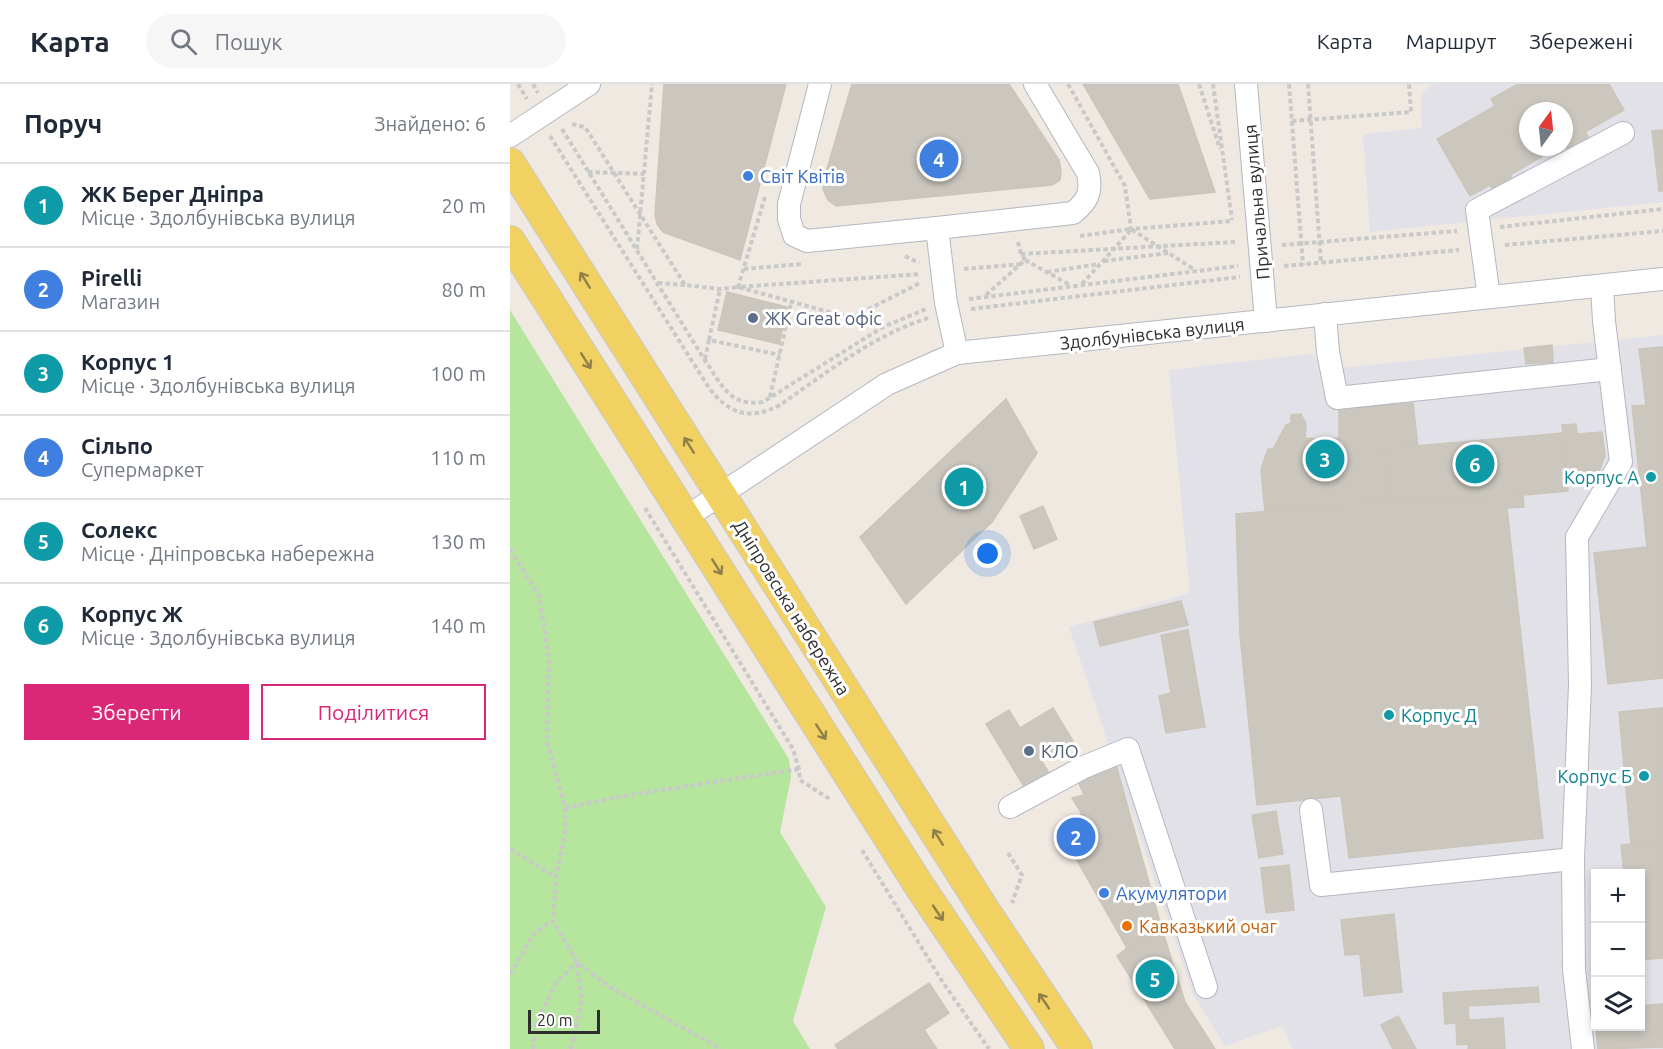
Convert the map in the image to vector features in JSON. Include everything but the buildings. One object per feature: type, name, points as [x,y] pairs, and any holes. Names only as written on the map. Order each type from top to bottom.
[{"type":"main road","name":"Дніпровська набережна","points":[[510,163],[987,914],[1077,1049]]},
{"type":"main road","points":[[510,241],[920,887],[1029,1049]]},
{"type":"street","points":[[510,136],[589,84]]},
{"type":"street","points":[[820,84],[789,204],[789,219],[794,235],[807,241],[1072,213],[1083,205],[1089,196],[1088,173],[1035,84]]},
{"type":"street","name":"Причальна вулиця","points":[[1246,84],[1257,260],[1266,321]]},
{"type":"street","points":[[1489,297],[1477,210],[1623,133]]},
{"type":"street","points":[[938,228],[935,275],[957,354]]},
{"type":"street","name":"Здолбунівська вулиця","points":[[685,518],[887,384],[957,354],[1663,279]]},
{"type":"street","points":[[1583,1049],[1574,969],[1573,859],[1580,685],[1577,537],[1622,462],[1604,321],[1602,286]]},
{"type":"street","points":[[1325,314],[1328,352],[1337,398],[1610,369]]},
{"type":"street","points":[[1010,807],[1084,767],[1128,749],[1206,987]]},
{"type":"street","points":[[1311,810],[1322,885],[1573,859]]},
{"type":"path","points":[[518,84],[544,113]]},
{"type":"path","points":[[533,84],[544,113],[709,388],[718,401],[729,409],[742,413],[768,412],[856,353],[892,332],[946,308],[1242,276],[1257,260]]},
{"type":"path","points":[[637,250],[652,84]]},
{"type":"path","points":[[1068,84],[1125,186],[1131,230]]},
{"type":"path","points":[[1198,84],[1223,158]]},
{"type":"path","points":[[1021,254],[1235,242],[1213,84]]},
{"type":"path","points":[[1289,84],[1303,265]]},
{"type":"path","points":[[1308,84],[1321,263]]},
{"type":"path","points":[[1292,121],[1411,112],[1408,84]]},
{"type":"path","points":[[685,285],[585,127],[575,124],[559,125],[704,359],[723,387],[736,400],[745,404],[763,402],[883,327],[908,316],[946,308],[985,296],[1196,271],[1257,260],[1302,243],[1663,231]]},
{"type":"path","points":[[588,172],[644,174]]},
{"type":"path","points":[[1257,260],[1303,265],[1321,263],[1663,209]]},
{"type":"path","points":[[1075,236],[1232,220]]},
{"type":"path","points":[[1131,230],[1196,271]]},
{"type":"path","points":[[1082,284],[1131,230]]},
{"type":"path","points":[[1008,245],[1030,242]]},
{"type":"path","points":[[1047,272],[1168,253]]},
{"type":"path","points":[[985,296],[1026,260],[1071,285]]},
{"type":"path","points":[[658,282],[720,289],[935,275],[1022,264]]},
{"type":"path","points":[[738,287],[851,318],[935,275]]},
{"type":"path","points":[[704,359],[720,289]]},
{"type":"path","points":[[770,397],[791,303]]},
{"type":"path","points":[[709,340],[780,355]]},
{"type":"path","points":[[644,506],[793,749],[800,780],[830,799],[837,809]]},
{"type":"path","points":[[510,549],[538,595],[549,659],[547,741],[565,808],[565,832],[556,877],[553,921],[577,962],[608,986],[720,1049]]},
{"type":"path","points":[[565,808],[623,796],[799,769]]},
{"type":"path","points":[[510,849],[556,877]]},
{"type":"path","points":[[861,850],[942,981],[989,1049]]},
{"type":"path","points":[[1008,853],[1022,875],[1012,905]]},
{"type":"path","points":[[510,974],[535,932],[553,921]]},
{"type":"path","points":[[533,1049],[536,1024],[556,983],[577,962]]},
{"type":"path","points":[[571,1049],[582,1000],[577,962]]},
{"type":"shaded area","points":[[1434,84],[1663,84],[1663,202],[1370,232],[1363,134],[1422,128],[1421,94]]},
{"type":"shaded area","points":[[1663,335],[1663,1049],[1293,1049],[1282,1026],[1225,1046],[1193,994],[1069,627],[1190,593],[1169,370],[1310,354],[1319,361],[1321,370]]},
{"type":"green space","points":[[510,310],[789,759],[791,777],[780,832],[826,907],[793,1021],[810,1049],[510,1049]]},
{"type":"place","name":"Сільпо","points":[[939,159]]},
{"type":"place","name":"Світ Квітів","points":[[748,176]]},
{"type":"place","name":"ЖК Great офіс","points":[[753,318]]},
{"type":"place","name":"Корпус 1","points":[[1325,459]]},
{"type":"place","name":"Корпус Ж","points":[[1475,464]]},
{"type":"place","name":"Корпус А","points":[[1651,477]]},
{"type":"place","name":"ЖК Берег Дніпра","points":[[964,487]]},
{"type":"place","name":"Корпус Д","points":[[1389,715]]},
{"type":"place","name":"КЛО","points":[[1029,751]]},
{"type":"place","name":"Корпус Б","points":[[1644,776]]},
{"type":"place","name":"Pirelli","points":[[1076,837]]},
{"type":"place","name":"Акумулятори","points":[[1104,893]]},
{"type":"place","name":"Кавказький очаг","points":[[1127,926]]},
{"type":"place","name":"Солекс","points":[[1155,979]]}]
